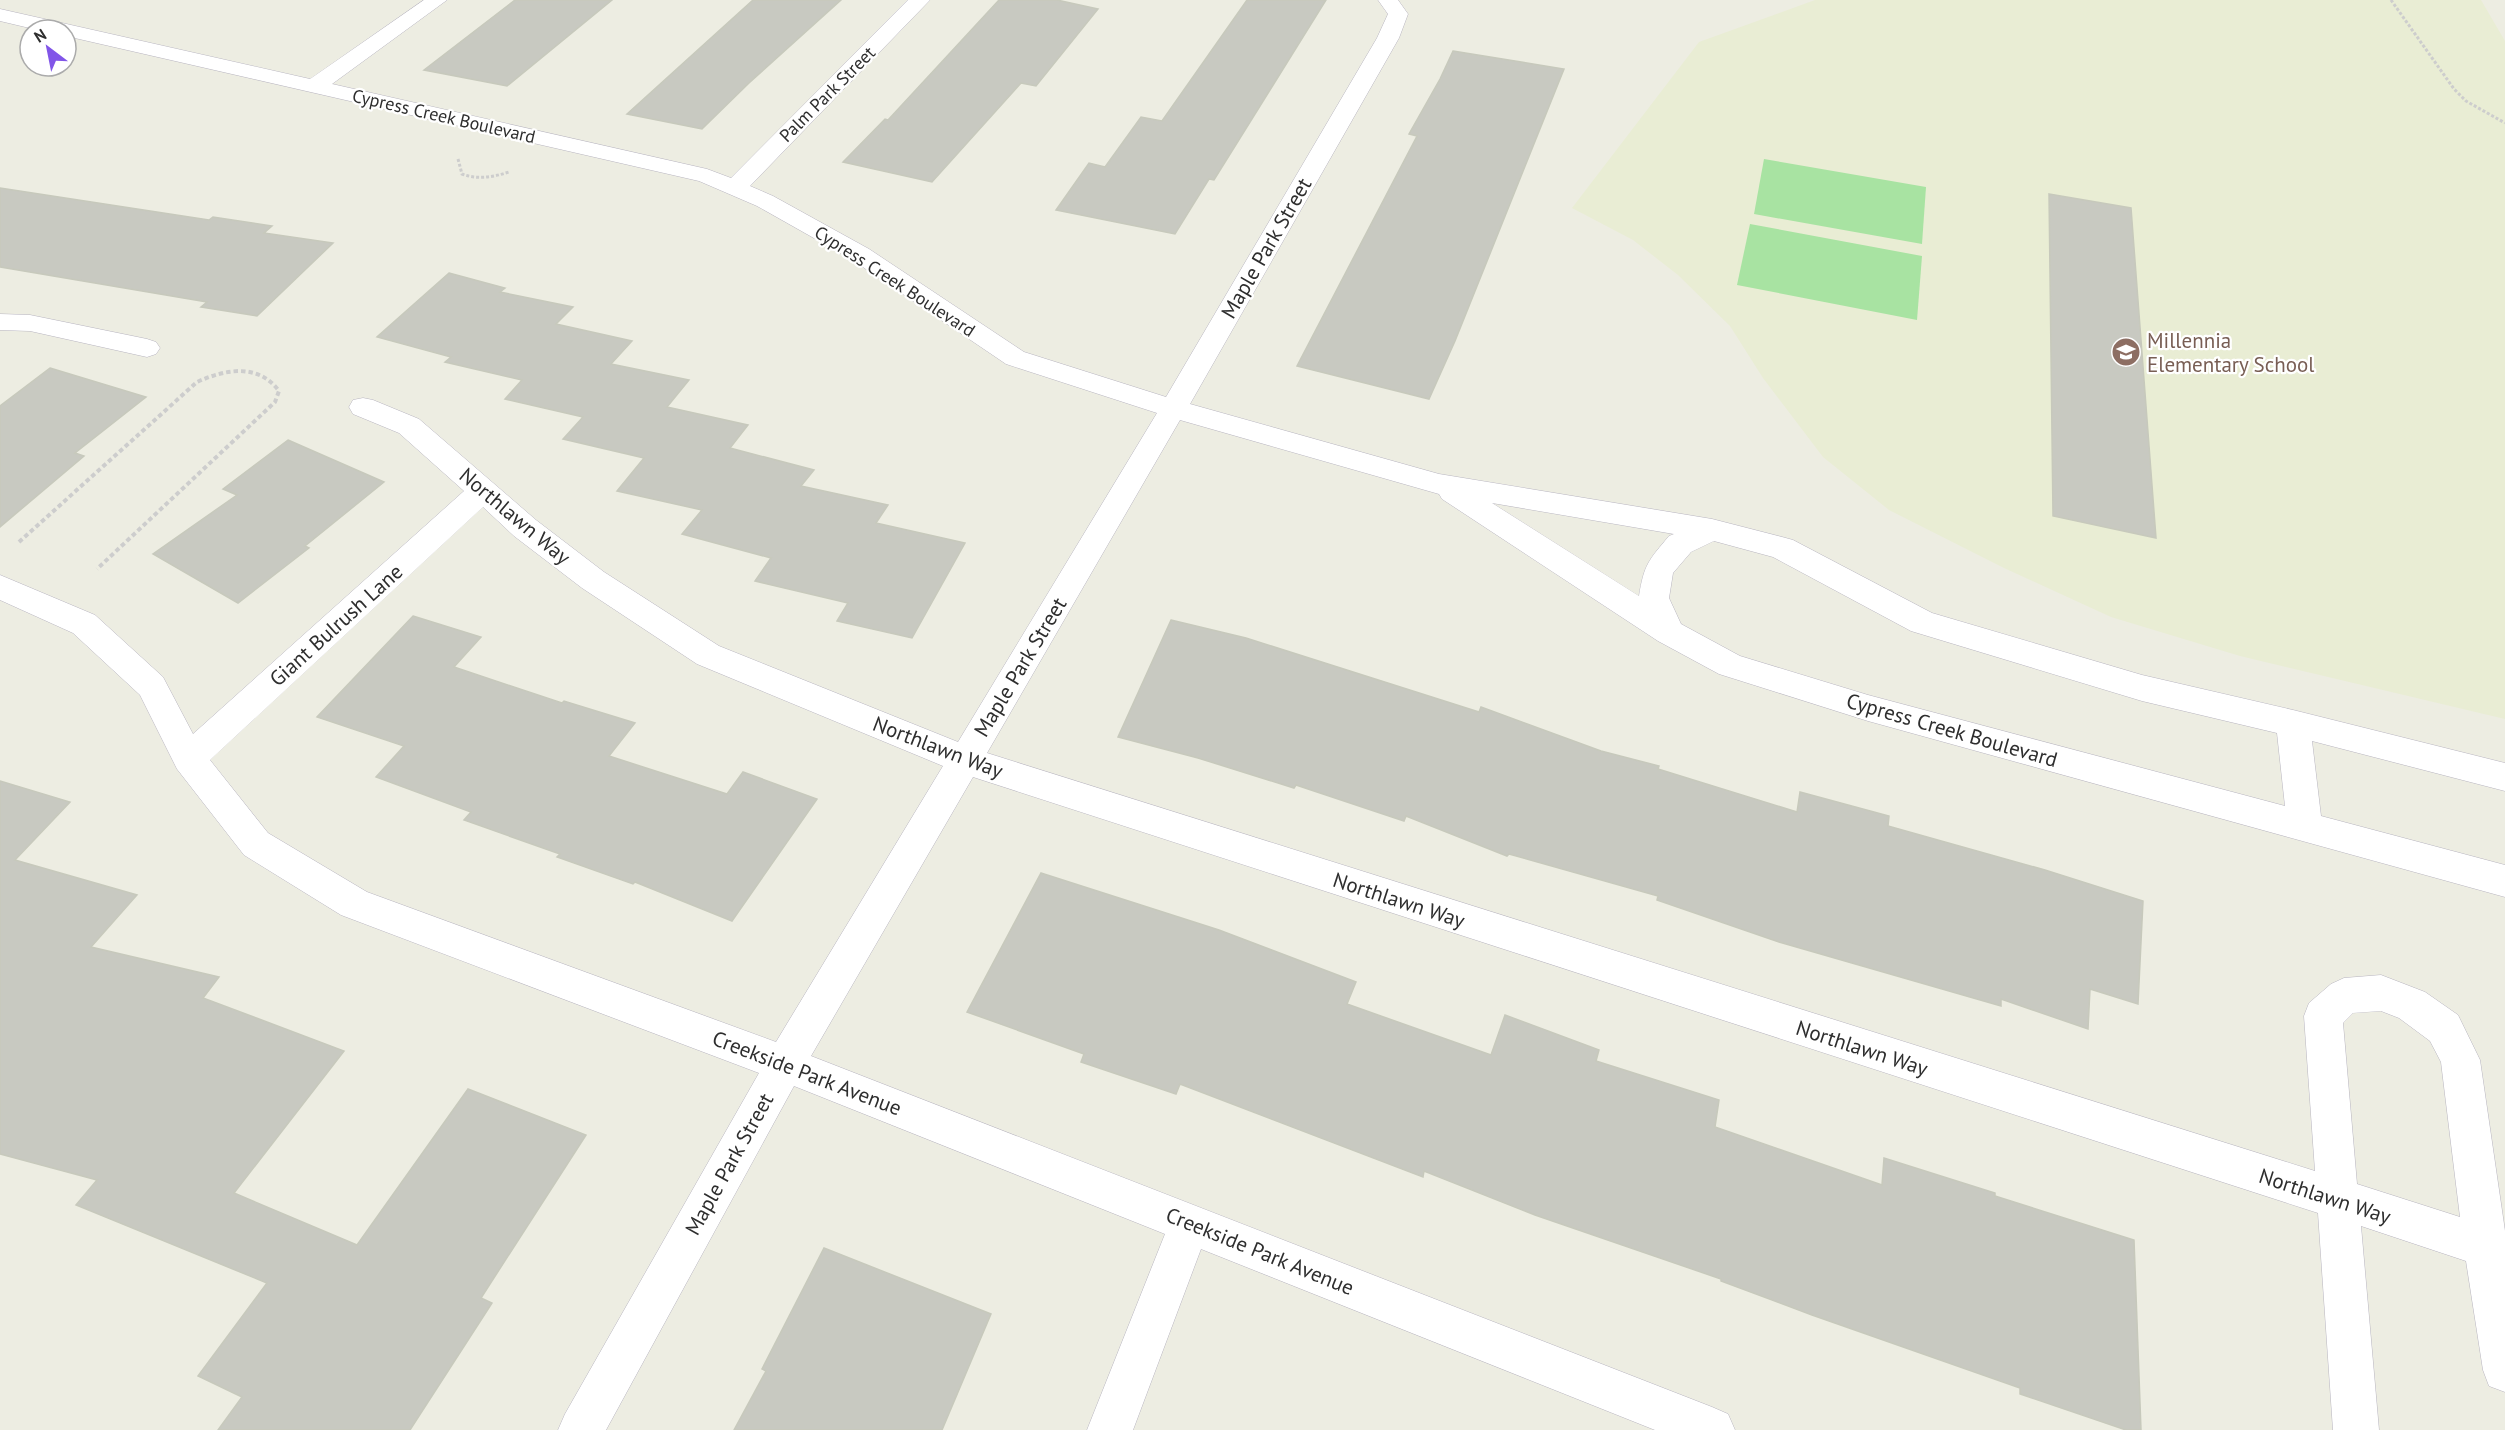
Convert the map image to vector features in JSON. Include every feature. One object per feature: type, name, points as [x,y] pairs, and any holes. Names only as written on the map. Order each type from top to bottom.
[{"type":"street","points":[[315,87],[437,0]]},
{"type":"street","name":"Palm Park Street","points":[[734,188],[920,0]]},
{"type":"street","name":"Maple Park Street","points":[[580,1430],[785,1064],[1173,409],[1388,38],[1398,14],[1388,0]]},
{"type":"street","name":"Cypress Creek Boulevard","points":[[0,15],[18,19]]},
{"type":"street","name":"Cypress Creek Boulevard","points":[[78,33],[707,176],[765,201],[860,254],[1015,358],[1173,409],[1439,484],[1712,530],[1782,548],[1922,622],[2142,688],[2293,723],[2505,777]]},
{"type":"street","points":[[0,322],[30,323],[147,348]]},
{"type":"street","points":[[0,346],[30,323]]},
{"type":"street","name":"Northlawn Way","points":[[363,407],[409,426],[525,528],[593,580],[708,655],[965,760],[2495,1249]]},
{"type":"street","name":"Cypress Creek Boulevard","points":[[1439,484],[1669,632],[1730,665],[1868,708],[2505,881]]},
{"type":"street","name":"Giant Bulrush Lane","points":[[189,759],[483,490]]},
{"type":"street","points":[[1669,632],[1654,598],[1658,570],[1680,544],[1712,530]]},
{"type":"street","name":"Creekside Park Avenue","points":[[0,587],[84,624],[152,686],[189,759],[256,844],[354,904],[785,1064],[1712,1430]]},
{"type":"street","points":[[2293,723],[2305,827]]},
{"type":"street","points":[[2356,1430],[2323,1016],[2344,996],[2381,993],[2412,1005],[2444,1028],[2460,1060],[2495,1249],[2505,1370]]},
{"type":"street","points":[[1110,1430],[1190,1224]]},
{"type":"path","points":[[2391,0],[2454,89],[2466,101],[2505,123]]},
{"type":"path","points":[[463,150],[458,159],[458,165],[462,174],[471,178],[498,175],[516,168]]},
{"type":"path","points":[[20,542],[198,382],[214,374],[237,370],[256,373],[274,381],[279,391],[275,402],[97,569]]},
{"type":"shaded area","name":"Millennia Elementary School","points":[[1815,0],[2481,0],[2505,41],[2505,719],[2240,656],[2111,617],[2004,568],[1889,510],[1823,457],[1763,378],[1730,326],[1678,275],[1633,240],[1572,208],[1699,42]]},
{"type":"green space","points":[[1764,159],[1926,187],[1922,244],[1754,214]]},
{"type":"green space","points":[[1750,224],[1922,256],[1917,320],[1737,285]]},
{"type":"building","points":[[515,0],[612,0],[507,86],[424,70]]},
{"type":"building","points":[[753,0],[841,0],[702,129],[627,114]]},
{"type":"building","points":[[999,0],[1057,0],[1098,9],[1036,86],[1021,83],[932,182],[843,162],[885,119],[888,120]]},
{"type":"building","points":[[1247,0],[1326,0],[1214,180],[1209,179],[1175,234],[1056,210],[1089,163],[1105,167],[1141,117],[1162,121]]},
{"type":"building","points":[[1453,51],[1564,69],[1455,341],[1429,399],[1297,366],[1417,136],[1409,134]]},
{"type":"building","points":[[0,188],[209,220],[213,217],[272,226],[264,233],[333,243],[257,316],[201,307],[207,302],[0,267]]},
{"type":"building","points":[[2049,194],[2131,208],[2156,538],[2053,516]]},
{"type":"building","points":[[449,273],[505,288],[500,292],[573,307],[556,324],[632,341],[611,364],[689,380],[667,407],[748,425],[730,448],[814,470],[801,486],[888,505],[876,523],[965,543],[912,638],[837,621],[848,603],[755,581],[771,558],[682,534],[702,510],[617,491],[644,458],[563,439],[583,417],[505,399],[522,380],[445,362],[451,357],[377,337]]},
{"type":"building","points":[[50,368],[146,397],[75,453],[84,456],[0,527],[0,406]]},
{"type":"building","points":[[288,440],[384,482],[305,546],[309,548],[238,603],[153,554],[237,495],[223,489]]},
{"type":"building","points":[[413,616],[481,637],[454,667],[562,703],[564,701],[635,723],[609,756],[727,794],[743,772],[817,799],[732,921],[635,882],[633,884],[557,857],[560,854],[464,820],[471,812],[376,777],[404,746],[317,717]]},
{"type":"building","points":[[1171,620],[1246,638],[1479,712],[1481,707],[1601,751],[1659,766],[1658,769],[1797,812],[1800,792],[1889,816],[1888,826],[2045,870],[2143,901],[2138,1004],[2090,989],[2088,1029],[2001,999],[2001,1006],[1779,942],[1657,900],[1658,896],[1509,854],[1507,856],[1406,816],[1404,821],[1296,785],[1294,788],[1198,758],[1118,737]]},
{"type":"building","points":[[0,781],[70,802],[15,860],[137,895],[91,947],[219,977],[203,998],[344,1051],[234,1193],[357,1245],[468,1089],[586,1135],[481,1298],[492,1303],[410,1430],[218,1430],[242,1397],[198,1376],[267,1283],[76,1205],[97,1180],[0,1154]]},
{"type":"building","points":[[1041,873],[1219,930],[1356,982],[1347,1004],[1491,1055],[1505,1015],[1599,1050],[1596,1061],[1719,1100],[1715,1127],[1882,1185],[1884,1158],[2134,1240],[2141,1430],[2126,1430],[2020,1394],[2020,1388],[1812,1315],[1721,1281],[1721,1279],[1535,1215],[1424,1171],[1423,1177],[1180,1084],[1176,1094],[1081,1062],[1084,1054],[967,1012]]},
{"type":"building","points":[[824,1248],[991,1314],[942,1430],[734,1430],[766,1371],[762,1369]]},
{"type":"place","name":"Millennia Elementary School","points":[[2126,352]]}]
